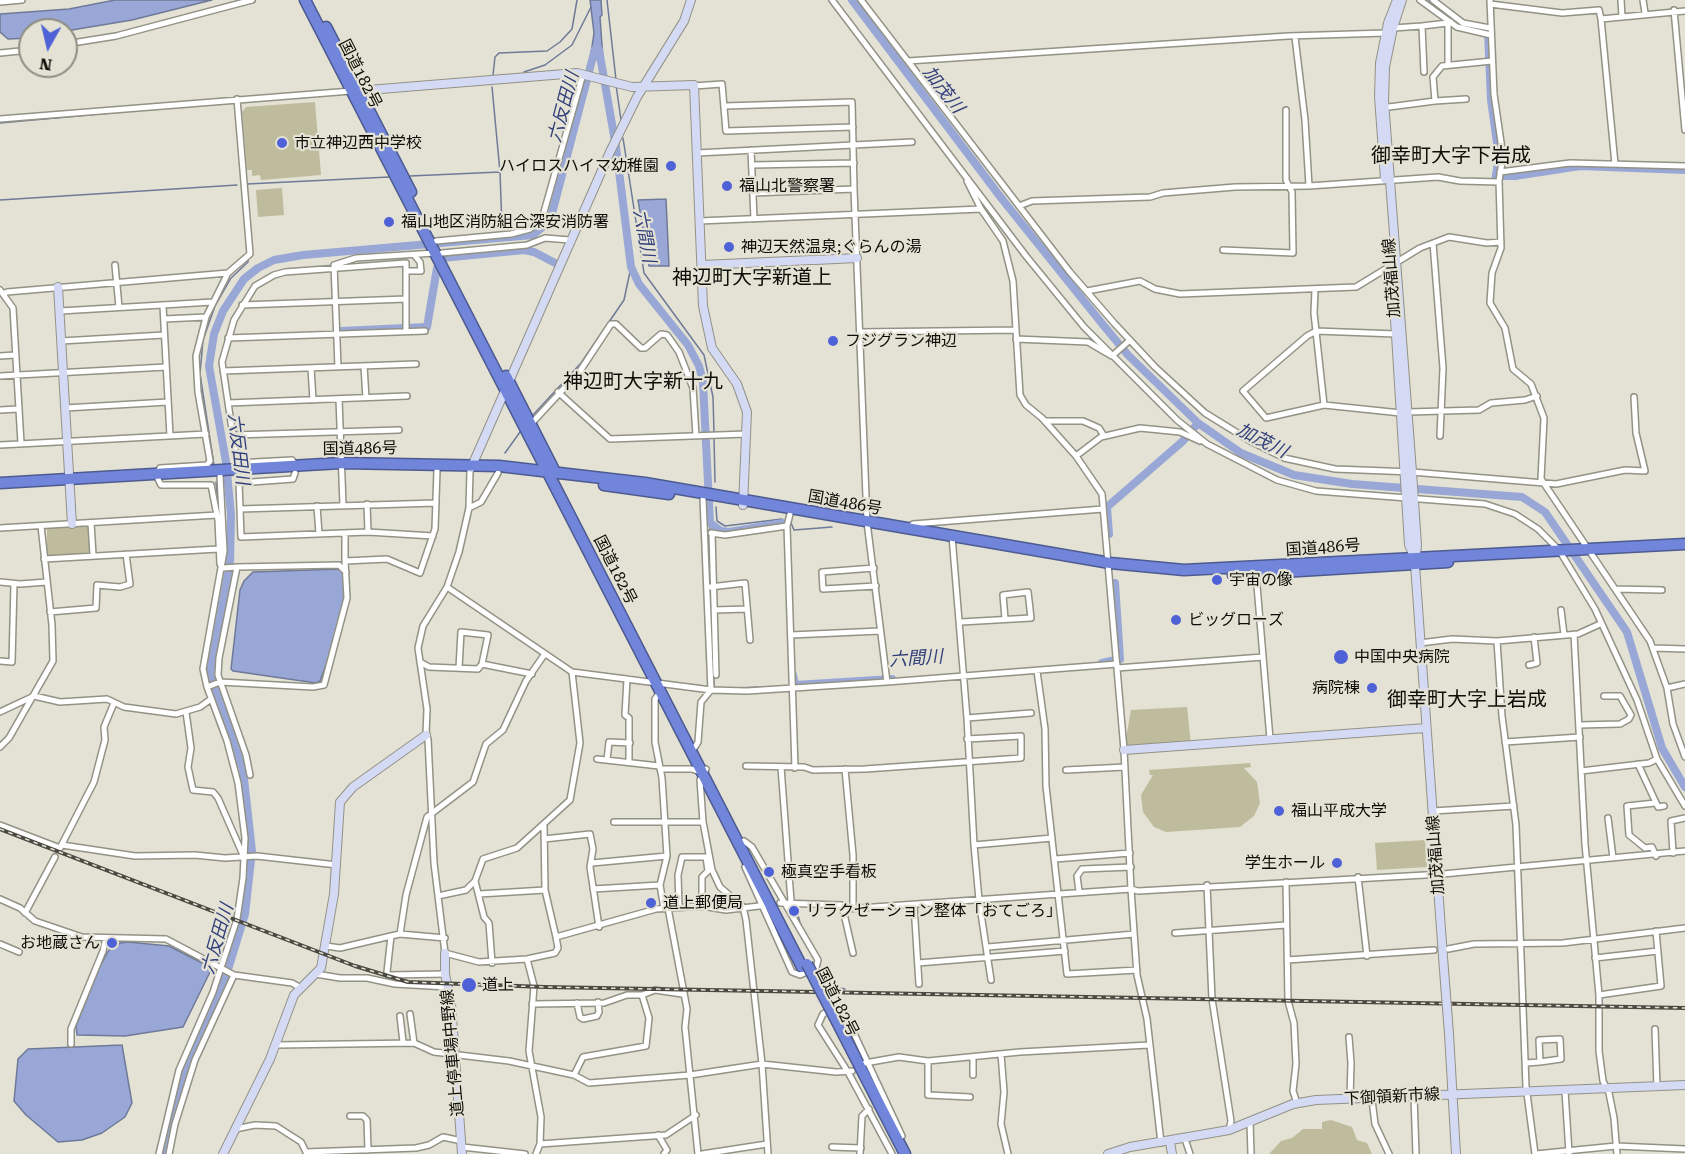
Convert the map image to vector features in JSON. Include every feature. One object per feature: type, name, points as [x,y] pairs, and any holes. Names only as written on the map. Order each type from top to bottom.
[{"type":"highway","name":"国道182号","points":[[305,0],[356,91]]},
{"type":"highway","name":"国道182号","points":[[312,0],[438,252],[830,1015],[898,1154]]},
{"type":"highway","name":"国道182号","points":[[507,385],[531,424],[552,474]]},
{"type":"highway","name":"国道486号","points":[[341,467],[437,470],[471,468],[498,473],[552,474]]},
{"type":"highway","name":"国道486号","points":[[0,488],[341,467],[471,468],[552,474],[743,502],[1110,566],[1185,576],[1560,553],[1685,549]]},
{"type":"highway","name":"国道486号","points":[[0,483],[69,482]]},
{"type":"highway","name":"国道486号","points":[[743,502],[790,514],[907,528],[952,539]]},
{"type":"highway","name":"国道486号","points":[[1590,552],[1685,544]]},
{"type":"highway","name":"国道182号","points":[[659,685],[695,747],[703,771]]},
{"type":"highway","name":"国道182号","points":[[830,1015],[905,1154]]},
{"type":"highway","points":[[902,1137],[905,1154]]},
{"type":"street","points":[[0,2],[19,0]]},
{"type":"street","points":[[78,42],[116,36],[252,0]]},
{"type":"street","points":[[544,826],[545,890],[558,948],[555,953],[492,963],[445,953],[445,938],[438,896],[426,735],[427,709],[420,662],[420,636],[447,587],[469,508],[471,468],[610,152],[644,86],[684,21],[691,0]]},
{"type":"street","points":[[831,0],[1084,327],[1177,420],[1207,444]]},
{"type":"street","points":[[861,0],[1019,206],[1087,291],[1130,340],[1155,367],[1205,413],[1284,458],[1335,469],[1544,484],[1578,481],[1625,470],[1646,471],[1636,433],[1634,397]]},
{"type":"street","name":"加茂福山線","points":[[1396,0],[1389,31],[1382,108],[1409,474],[1409,545],[1415,561],[1456,1154]]},
{"type":"street","name":"加茂福山線","points":[[1389,31],[1402,0]]},
{"type":"street","points":[[1420,0],[1452,21],[1489,35]]},
{"type":"street","points":[[1433,0],[1452,21],[1448,63]]},
{"type":"street","points":[[1621,0],[1622,16]]},
{"type":"street","points":[[1643,0],[1645,13]]},
{"type":"street","points":[[1615,164],[1599,10],[1562,13],[1490,2],[1490,61],[1503,156],[1500,177],[1501,242],[1492,273],[1490,303],[1505,328],[1514,369],[1531,384],[1537,396],[1545,426],[1540,472],[1544,484],[1569,517],[1653,648],[1667,688],[1677,739],[1685,757]]},
{"type":"street","points":[[1674,10],[1685,130]]},
{"type":"street","points":[[1601,19],[1685,10]]},
{"type":"street","points":[[908,61],[1389,31],[1452,21],[1490,28]]},
{"type":"street","points":[[1422,26],[1424,72]]},
{"type":"street","points":[[1294,37],[1305,120],[1309,186]]},
{"type":"street","points":[[0,53],[18,51]]},
{"type":"street","points":[[1435,101],[1433,77],[1442,66],[1448,63],[1490,61]]},
{"type":"street","points":[[334,267],[356,258],[414,256],[438,252],[530,229],[542,219],[584,74]]},
{"type":"street","points":[[0,119],[584,74],[632,87],[722,84],[726,131],[853,127]]},
{"type":"street","points":[[694,86],[705,325],[712,348],[743,397],[747,412],[743,502]]},
{"type":"street","points":[[223,568],[218,549],[217,515],[211,484],[161,485],[156,477],[160,468],[207,465],[210,461],[198,392],[196,356],[206,317],[228,273],[250,254],[237,99]]},
{"type":"street","points":[[1382,108],[1466,99]]},
{"type":"street","points":[[725,106],[852,102],[868,525],[886,680]]},
{"type":"street","points":[[1223,250],[1293,254],[1292,192],[1286,180],[1286,110]]},
{"type":"street","points":[[697,153],[912,142]]},
{"type":"street","points":[[751,150],[754,219]]},
{"type":"street","points":[[752,165],[854,163]]},
{"type":"street","points":[[1019,206],[1032,201],[1139,198],[1163,193],[1224,188],[1309,186],[1438,177],[1477,183],[1570,163],[1685,166]]},
{"type":"street","points":[[968,179],[981,209],[1003,241],[1013,281],[1020,395],[1026,405],[1045,421],[1076,456],[1102,494],[1110,566],[1124,750],[1137,970],[1161,1143]]},
{"type":"street","points":[[753,193],[854,189]]},
{"type":"street","points":[[699,221],[981,209]]},
{"type":"street","points":[[1087,291],[1140,281],[1155,289],[1180,294],[1356,287],[1433,243],[1449,237],[1460,236],[1477,242],[1501,242]]},
{"type":"street","points":[[438,252],[527,245],[545,238],[570,240]]},
{"type":"street","points":[[1433,243],[1439,292],[1443,411],[1440,436]]},
{"type":"street","points":[[406,270],[421,271],[420,262],[414,256]]},
{"type":"street","points":[[702,265],[857,258]]},
{"type":"street","points":[[406,329],[406,263],[403,262],[274,274],[255,286],[242,305],[228,338],[223,371],[237,463],[292,460],[296,469],[293,479],[238,483],[241,537],[345,535],[368,532],[433,536]]},
{"type":"street","points":[[116,265],[118,307]]},
{"type":"street","name":"加茂福山線","points":[[1394,265],[1396,334],[1405,412]]},
{"type":"street","points":[[334,267],[338,367]]},
{"type":"street","points":[[21,443],[13,308],[2,292],[228,273]]},
{"type":"street","points":[[58,287],[72,524]]},
{"type":"street","points":[[1315,290],[1324,405]]},
{"type":"street","points":[[242,305],[406,299]]},
{"type":"street","points":[[60,311],[213,302]]},
{"type":"street","points":[[163,306],[170,436]]},
{"type":"street","points":[[164,319],[206,317]]},
{"type":"street","points":[[531,424],[558,392],[580,371],[611,324],[616,324],[641,348],[645,348],[661,334],[667,334],[686,365],[693,388],[696,436]]},
{"type":"street","points":[[228,338],[406,329],[425,331]]},
{"type":"street","points":[[860,333],[1016,330]]},
{"type":"street","points":[[1396,334],[1317,331],[1307,336],[1243,391],[1266,418],[1324,405],[1405,412],[1479,410],[1491,404],[1525,400],[1537,396]]},
{"type":"street","points":[[61,341],[164,335]]},
{"type":"street","points":[[1016,339],[1088,342],[1112,356]]},
{"type":"street","points":[[1112,356],[1130,340]]},
{"type":"street","points":[[0,356],[15,355]]},
{"type":"street","points":[[223,371],[416,364]]},
{"type":"street","points":[[364,366],[366,398]]},
{"type":"street","points":[[0,376],[166,367]]},
{"type":"street","points":[[311,368],[313,400]]},
{"type":"street","points":[[558,392],[610,439],[746,434]]},
{"type":"street","points":[[228,403],[407,396]]},
{"type":"street","points":[[339,399],[343,505]]},
{"type":"street","points":[[65,408],[168,402]]},
{"type":"street","points":[[0,410],[18,409]]},
{"type":"street","points":[[1045,421],[1083,422],[1099,428],[1104,436]]},
{"type":"street","points":[[1076,456],[1104,436],[1140,429],[1167,429],[1207,444],[1277,480],[1316,491],[1454,501],[1498,508],[1515,514],[1538,529],[1560,553],[1594,609],[1641,713],[1657,759],[1685,806]]},
{"type":"street","points":[[234,435],[399,430]]},
{"type":"street","points":[[0,444],[206,434]]},
{"type":"street","points":[[345,561],[369,558],[387,559],[420,573],[433,536],[437,470]]},
{"type":"street","points":[[469,508],[481,502],[498,473]]},
{"type":"street","points":[[159,1154],[179,1070],[198,1032],[222,969],[237,919],[244,856],[244,822],[238,783],[227,741],[207,686],[204,660],[223,568],[225,474]]},
{"type":"street","points":[[695,747],[698,742],[701,702],[711,690],[714,672],[707,497]]},
{"type":"street","points":[[240,509],[436,503]]},
{"type":"street","points":[[367,504],[368,532]]},
{"type":"street","points":[[317,506],[319,534]]},
{"type":"street","points":[[907,528],[913,524],[1103,510]]},
{"type":"street","points":[[790,514],[787,526],[795,768]]},
{"type":"street","points":[[0,528],[217,515]]},
{"type":"street","points":[[91,523],[93,555]]},
{"type":"street","points":[[0,747],[9,738],[34,696],[52,661],[54,651],[41,525]]},
{"type":"street","points":[[709,532],[725,535],[787,526]]},
{"type":"street","points":[[207,686],[219,682],[313,687],[324,685],[347,598],[345,535]]},
{"type":"street","points":[[952,539],[961,622],[962,675],[967,718],[974,845],[979,900],[992,980]]},
{"type":"street","points":[[45,559],[218,549]]},
{"type":"street","points":[[50,612],[96,608],[97,585],[120,587],[130,584],[126,554]]},
{"type":"street","points":[[223,568],[339,565],[346,572]]},
{"type":"street","points":[[236,568],[219,658],[219,682],[246,755],[250,775]]},
{"type":"street","points":[[874,568],[822,572],[823,589],[876,586]]},
{"type":"street","points":[[1256,570],[1270,739]]},
{"type":"street","points":[[0,582],[14,584],[47,582]]},
{"type":"street","points":[[711,587],[745,583],[750,640]]},
{"type":"street","points":[[0,661],[12,662],[14,584]]},
{"type":"street","points":[[447,587],[572,672],[711,690],[792,688],[886,680],[1263,657]]},
{"type":"street","points":[[1616,589],[1662,590]]},
{"type":"street","points":[[961,622],[1031,618],[1028,592],[1004,595],[1005,619]]},
{"type":"street","points":[[712,610],[747,609]]},
{"type":"street","points":[[1561,610],[1564,635]]},
{"type":"street","points":[[1420,643],[1452,639],[1497,641],[1574,634],[1600,624]]},
{"type":"street","points":[[791,635],[880,631]]},
{"type":"street","points":[[420,662],[429,667],[478,669],[482,663],[488,635],[461,632],[459,668]]},
{"type":"street","points":[[1574,634],[1587,861],[1599,995],[1599,1051],[1603,1081],[1608,1090],[1617,1154]]},
{"type":"street","points":[[1529,665],[1537,663],[1534,638]]},
{"type":"street","points":[[1497,641],[1505,742],[1514,806],[1527,1091],[1535,1154],[1616,1146],[1685,1149]]},
{"type":"street","points":[[1653,648],[1685,649]]},
{"type":"street","points":[[400,934],[413,864],[427,817],[432,810],[473,782],[486,744],[503,730],[544,655]]},
{"type":"street","points":[[482,663],[532,674]]},
{"type":"street","points":[[1037,671],[1045,729],[1046,786],[1067,974],[1137,970]]},
{"type":"street","points":[[438,896],[461,892],[474,881],[483,859],[517,848],[544,826],[572,796],[580,743],[572,672]]},
{"type":"street","points":[[627,679],[625,715],[629,718],[629,762]]},
{"type":"street","points":[[1667,688],[1685,684]]},
{"type":"street","points":[[659,685],[655,699],[655,742],[660,767],[667,856],[660,885],[687,1009],[685,1027],[700,1154],[767,1144]]},
{"type":"street","points":[[0,712],[34,696],[60,702],[98,699],[124,707],[176,714],[186,712],[211,699]]},
{"type":"street","points":[[1604,696],[1620,696],[1631,715]]},
{"type":"street","points":[[62,845],[94,782],[105,740],[104,727],[114,703]]},
{"type":"street","points":[[186,712],[191,748],[188,767],[193,789],[213,792],[218,798],[244,856]]},
{"type":"street","points":[[967,718],[1030,713]]},
{"type":"street","points":[[1579,725],[1620,724],[1631,715],[1641,713]]},
{"type":"street","points":[[1124,750],[1426,728]]},
{"type":"street","points":[[223,1154],[277,1045],[294,995],[299,987],[321,968],[337,865],[337,831],[343,797],[353,787],[426,735]]},
{"type":"street","points":[[746,765],[845,769],[1022,758],[1021,736],[967,739]]},
{"type":"street","points":[[1505,742],[1580,737]]},
{"type":"street","points":[[1677,739],[1685,739]]},
{"type":"street","points":[[607,760],[609,742],[630,743]]},
{"type":"street","points":[[597,759],[703,771],[703,822],[715,878],[720,886],[743,908],[762,1064],[768,1154]]},
{"type":"street","points":[[1581,771],[1638,764],[1657,759]]},
{"type":"street","points":[[1638,764],[1649,784],[1650,795],[1658,807],[1664,806]]},
{"type":"street","points":[[781,767],[785,902]]},
{"type":"street","points":[[1066,770],[1125,767]]},
{"type":"street","points":[[845,769],[853,855],[853,907]]},
{"type":"street","points":[[1655,803],[1627,806],[1629,835],[1645,848],[1652,847],[1656,856]]},
{"type":"street","points":[[1432,811],[1514,806]]},
{"type":"street","points":[[1608,818],[1613,858]]},
{"type":"street","points":[[1673,853],[1671,821],[1685,818]]},
{"type":"street","points":[[614,822],[703,822]]},
{"type":"street","points":[[0,825],[60,848],[62,845],[145,856],[257,856],[337,865]]},
{"type":"street","points":[[543,839],[590,834],[592,889],[599,927]]},
{"type":"street","points":[[974,845],[1052,838]]},
{"type":"street","points":[[741,842],[752,847],[785,902],[818,960],[816,968],[800,975],[792,972],[739,853],[741,842]]},
{"type":"street","points":[[845,909],[1079,891],[1437,873],[1656,856],[1685,851]]},
{"type":"street","points":[[1055,859],[1130,853]]},
{"type":"street","points":[[592,863],[667,856]]},
{"type":"street","points":[[679,907],[678,875],[682,857],[706,856],[708,871],[702,877],[702,906]]},
{"type":"street","points":[[25,913],[55,857]]},
{"type":"street","points":[[1079,891],[1077,876],[1082,869],[1131,867]]},
{"type":"street","points":[[1358,877],[1367,956]]},
{"type":"street","points":[[474,881],[484,917],[489,923],[492,963]]},
{"type":"street","points":[[1286,882],[1287,960],[1296,1064],[1293,1091],[1297,1103]]},
{"type":"street","points":[[592,889],[660,885]]},
{"type":"street","points":[[1207,885],[1211,932],[1212,999],[1231,1121],[1230,1130]]},
{"type":"street","points":[[479,894],[545,890]]},
{"type":"street","points":[[0,898],[11,902],[35,921],[82,938],[166,939],[234,975],[292,983],[299,987]]},
{"type":"street","points":[[785,902],[842,904],[845,909],[853,953]]},
{"type":"street","points":[[556,937],[599,927],[647,911],[666,908],[702,906],[726,910],[764,905]]},
{"type":"street","points":[[914,905],[919,984]]},
{"type":"street","points":[[1175,933],[1286,925]]},
{"type":"street","points":[[1448,949],[1474,944],[1521,945],[1593,940],[1685,928]]},
{"type":"street","points":[[1599,995],[1661,986],[1656,932]]},
{"type":"street","points":[[326,946],[340,948],[400,934],[445,938]]},
{"type":"street","points":[[988,947],[1134,934]]},
{"type":"street","points":[[391,936],[388,975],[445,974]]},
{"type":"street","points":[[71,1044],[71,1029],[103,951],[106,938]]},
{"type":"street","points":[[0,945],[19,952]]},
{"type":"street","points":[[1287,960],[1434,950]]},
{"type":"street","points":[[918,963],[1065,951]]},
{"type":"street","points":[[1595,958],[1658,951]]},
{"type":"street","name":"道上停車場中野線","points":[[445,953],[445,974],[452,1003],[462,1147]]},
{"type":"street","points":[[527,959],[534,986],[531,1065],[541,1117],[540,1144],[536,1154]]},
{"type":"street","points":[[316,974],[339,978],[367,978],[395,984],[447,987]]},
{"type":"street","points":[[170,1154],[177,1116],[195,1060],[234,975]]},
{"type":"street","points":[[532,1004],[598,1002],[615,1000],[627,995],[642,995],[654,990],[682,994]]},
{"type":"street","points":[[574,1075],[583,1057],[646,1046],[649,1018],[642,995]]},
{"type":"street","points":[[577,1003],[580,1017],[583,1019],[597,1016],[598,1002]]},
{"type":"street","points":[[892,1154],[850,1071],[818,1025],[819,1018],[834,1008],[840,1008],[844,1012],[865,1063],[902,1137]]},
{"type":"street","points":[[410,1014],[414,1043]]},
{"type":"street","points":[[400,1016],[403,1042]]},
{"type":"street","points":[[1655,1029],[1657,1087]]},
{"type":"street","points":[[1348,1037],[1351,1063],[1350,1101]]},
{"type":"street","points":[[1526,1063],[1540,1062],[1561,1059],[1560,1039],[1539,1040],[1540,1062]]},
{"type":"street","points":[[277,1045],[414,1043],[434,1052],[531,1065],[574,1075],[589,1083],[690,1075],[762,1064],[850,1071]]},
{"type":"street","points":[[865,1063],[899,1057],[928,1061],[1149,1045]]},
{"type":"street","points":[[1001,1054],[1004,1092],[1001,1124],[1008,1154]]},
{"type":"street","points":[[973,1057],[973,1075]]},
{"type":"street","points":[[928,1061],[928,1095],[970,1097]]},
{"type":"street","name":"下御領新市線","points":[[1108,1154],[1130,1147],[1230,1130],[1297,1103],[1453,1094],[1608,1090],[1685,1084]]},
{"type":"street","points":[[1566,1091],[1569,1152]]},
{"type":"street","points":[[1414,1096],[1416,1154]]},
{"type":"street","points":[[1372,1100],[1375,1124],[1389,1154]]},
{"type":"street","points":[[832,1147],[861,1151],[862,1116],[869,1109]]},
{"type":"street","points":[[540,1144],[666,1135],[696,1115]]},
{"type":"street","points":[[350,1116],[363,1116],[367,1120],[368,1150]]},
{"type":"street","points":[[1250,1122],[1251,1154]]},
{"type":"street","points":[[235,1129],[255,1125],[276,1126],[301,1142],[306,1153],[416,1148],[429,1145],[443,1137],[462,1147],[525,1154]]},
{"type":"street","points":[[658,1135],[667,1150],[664,1154]]},
{"type":"street","points":[[1185,1139],[1190,1154]]},
{"type":"street","points":[[1170,1142],[1172,1154]]},
{"type":"shaded area","points":[[315,102],[321,175],[261,180],[260,175],[252,176],[252,170],[247,170],[242,112],[246,107]]},
{"type":"shaded area","points":[[282,188],[284,215],[258,217],[256,190]]},
{"type":"shaded area","points":[[86,526],[89,528],[90,551],[88,554],[47,555],[47,528]]},
{"type":"shaded area","points":[[1187,707],[1191,745],[1124,750],[1131,710]]},
{"type":"shaded area","points":[[1250,763],[1251,767],[1244,768],[1257,782],[1260,803],[1254,816],[1240,827],[1166,832],[1154,827],[1143,812],[1141,795],[1153,775],[1150,775],[1149,770]]},
{"type":"shaded area","points":[[1425,840],[1427,867],[1377,870],[1375,843]]},
{"type":"shaded area","points":[[1331,1120],[1352,1127],[1357,1140],[1367,1143],[1372,1154],[1269,1154],[1281,1141],[1292,1138],[1303,1129],[1322,1129],[1322,1122]]},
{"type":"water","points":[[115,0],[212,0],[132,20],[78,29],[78,18],[18,18],[18,39],[8,39],[0,32],[0,14],[69,9]]},
{"type":"water","points":[[590,0],[601,0],[603,59],[590,60],[594,33]]},
{"type":"water","points":[[666,199],[669,266],[649,266],[638,200]]},
{"type":"water","points":[[340,569],[345,578],[344,605],[336,638],[320,681],[316,683],[231,669],[240,590],[244,581],[253,572]]},
{"type":"water","points":[[120,943],[169,946],[212,968],[183,1027],[125,1036],[77,1035],[76,1026],[100,966],[109,950]]},
{"type":"water","points":[[122,1045],[132,1103],[125,1117],[102,1133],[82,1140],[58,1142],[26,1115],[14,1101],[18,1059],[28,1049]]},
{"type":"waterway","points":[[493,75],[495,57],[499,53],[547,51],[560,42],[572,29],[577,0]]},
{"type":"waterway","points":[[607,0],[616,80]]},
{"type":"waterway","name":"加茂川","points":[[852,0],[1002,199],[1104,326],[1128,355],[1198,423],[1241,453],[1294,475],[1352,484],[1522,497],[1545,512],[1627,632],[1662,748],[1685,787]]},
{"type":"waterway","points":[[1426,0],[1459,24],[1488,32],[1491,100],[1499,157],[1495,181]]},
{"type":"waterway","points":[[524,72],[545,65],[572,45],[591,7]]},
{"type":"waterway","name":"六反田川","points":[[164,1154],[188,1062],[226,976],[245,914],[252,851],[243,770],[210,673],[230,563],[231,515],[226,462],[209,366],[214,334],[223,311],[244,279],[258,268],[274,260],[303,255],[533,235],[550,221],[595,49]]},
{"type":"waterway","name":"六間川","points":[[599,50],[616,147],[631,267],[639,284],[688,345],[699,366],[703,382],[710,523],[721,531],[729,532],[783,523]]},
{"type":"waterway","points":[[616,85],[621,120]]},
{"type":"waterway","points":[[410,176],[500,172],[492,87]]},
{"type":"waterway","points":[[235,106],[235,112]]},
{"type":"waterway","points":[[0,123],[122,112]]},
{"type":"waterway","points":[[623,138],[644,273],[704,355],[713,397],[714,433]]},
{"type":"waterway","points":[[1496,176],[1515,176],[1580,166],[1685,170]]},
{"type":"waterway","points":[[500,172],[502,228]]},
{"type":"waterway","points":[[247,184],[389,177]]},
{"type":"waterway","points":[[0,200],[237,185]]},
{"type":"waterway","name":"六反田川","points":[[341,331],[427,327],[437,268],[442,258],[524,250],[534,252],[557,264]]},
{"type":"waterway","points":[[214,465],[200,374],[203,340],[215,306],[231,278],[248,262],[248,257]]},
{"type":"waterway","points":[[533,415],[581,363],[624,300],[631,267]]},
{"type":"waterway","name":"六間川","points":[[1109,534],[1107,507],[1183,441],[1198,423]]},
{"type":"waterway","points":[[505,453],[520,432]]},
{"type":"waterway","points":[[714,438],[715,482]]},
{"type":"waterway","points":[[216,482],[218,508]]},
{"type":"waterway","points":[[716,507],[717,521],[725,526],[782,519]]},
{"type":"waterway","name":"六間川","points":[[710,523],[710,531]]},
{"type":"waterway","points":[[791,523],[794,530],[832,527]]},
{"type":"waterway","name":"六間川","points":[[1102,663],[1120,659],[1115,583]]},
{"type":"waterway","points":[[712,638],[714,687],[720,688]]},
{"type":"waterway","name":"六間川","points":[[793,675],[795,685],[892,679]]},
{"type":"waterway","points":[[734,688],[763,687]]},
{"type":"waterway","points":[[788,890],[788,898]]},
{"type":"waterway","points":[[795,905],[801,926]]},
{"type":"waterway","points":[[830,986],[845,989]]},
{"type":"railway","points":[[0,829],[355,966],[408,982],[545,987],[1685,1008]]},
{"type":"place","name":"市立神辺西中学校","points":[[282,143]]},
{"type":"place","name":"ハイロスハイマ幼稚園","points":[[671,166]]},
{"type":"place","name":"福山北警察署","points":[[727,186]]},
{"type":"place","name":"福山地区消防組合深安消防署","points":[[389,222]]},
{"type":"place","name":"神辺天然温泉;ぐらんの湯","points":[[729,247]]},
{"type":"place","name":"フジグラン神辺","points":[[833,341]]},
{"type":"place","name":"宇宙の像","points":[[1217,580]]},
{"type":"place","name":"ビッグローズ","points":[[1176,620]]},
{"type":"place","name":"中国中央病院","points":[[1341,657]]},
{"type":"place","name":"病院棟","points":[[1372,688]]},
{"type":"place","name":"福山平成大学","points":[[1279,811]]},
{"type":"place","name":"学生ホール","points":[[1337,863]]},
{"type":"place","name":"極真空手看板","points":[[769,872]]},
{"type":"place","name":"道上郵便局","points":[[651,903]]},
{"type":"place","name":"リラクゼーション整体「おてごろ」","points":[[794,911]]},
{"type":"place","name":"お地蔵さん","points":[[112,943]]},
{"type":"place","name":"道上","points":[[469,985]]},
{"type":"district","name":"御幸町大字下岩成","points":[[1451,156]]},
{"type":"district","name":"神辺町大字新道上","points":[[752,278]]},
{"type":"district","name":"神辺町大字新十九","points":[[643,382]]},
{"type":"district","name":"御幸町大字上岩成","points":[[1467,700]]}]
